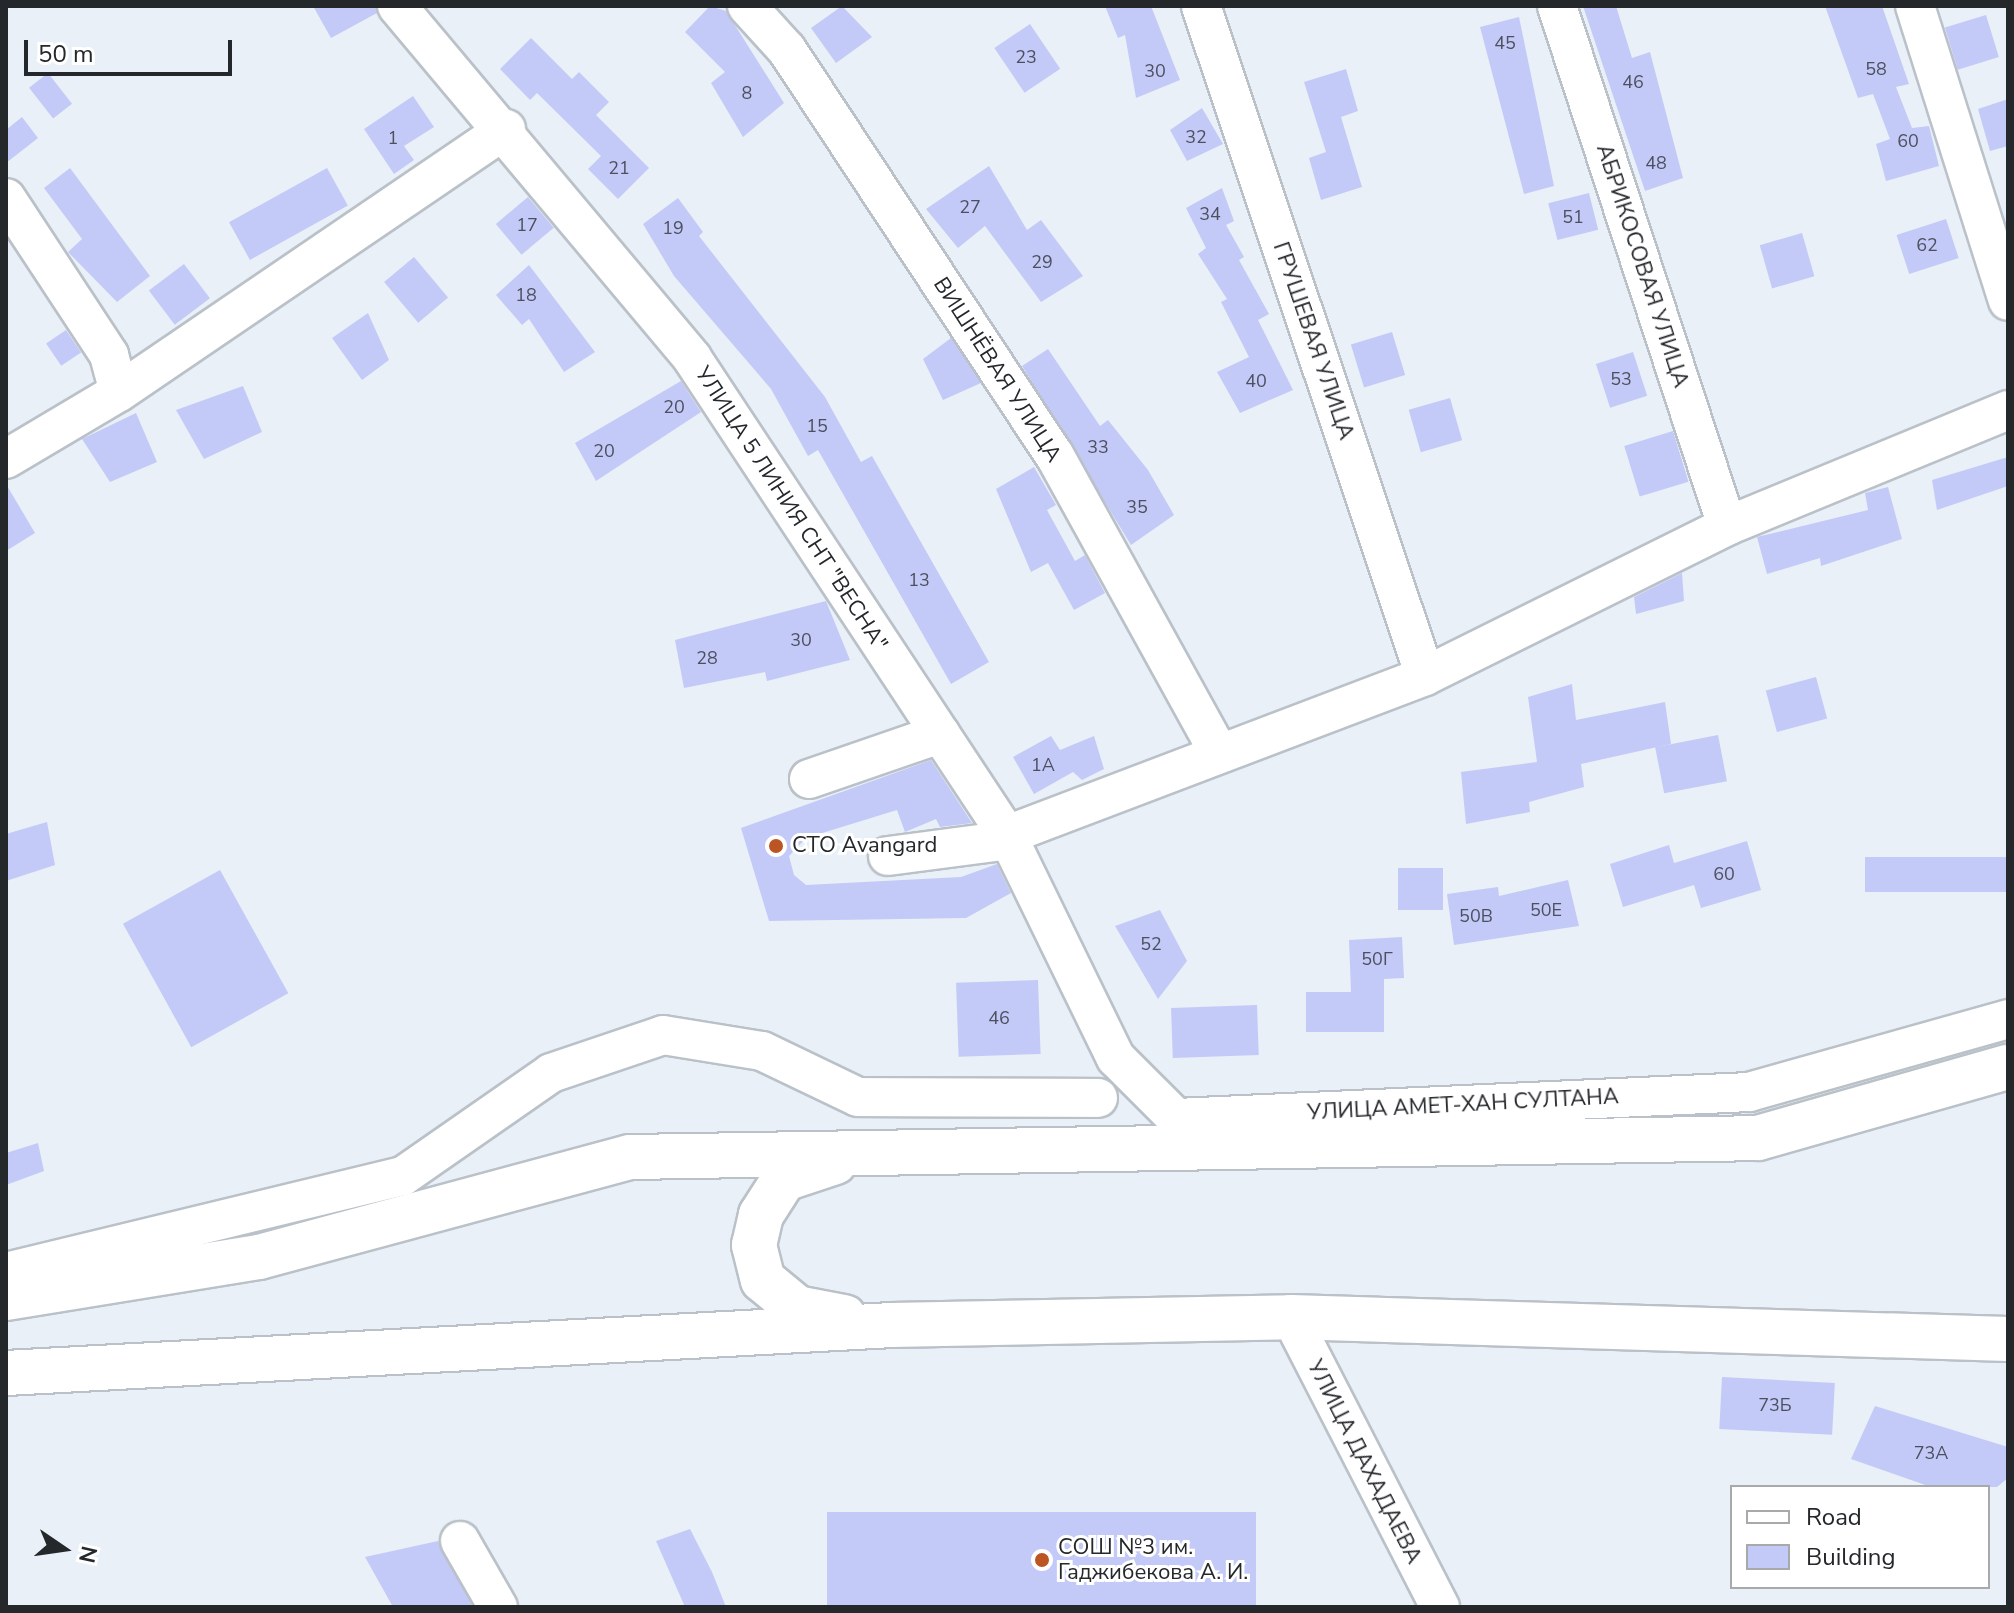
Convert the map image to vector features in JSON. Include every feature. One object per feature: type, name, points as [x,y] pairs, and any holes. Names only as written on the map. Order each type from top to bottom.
[{"type":"main road","points":[[6,1298],[259,1257],[630,1157],[1075,1145],[1189,1131],[1758,1138],[2008,1067]]},
{"type":"main road","points":[[871,1150],[784,1179],[761,1215],[754,1245],[763,1280],[797,1308],[891,1325]]},
{"type":"main road","points":[[6,1373],[891,1325],[1291,1317],[2008,1339]]},
{"type":"street","name":"УЛИЦА 5 ЛИНИЯ СНТ \"ВЕСНА\"","points":[[397,6],[506,129],[692,358],[1008,837],[1116,1058],[1189,1131]]},
{"type":"street","name":"ВИШНЁВАЯ УЛИЦА","points":[[747,6],[787,50],[1055,456],[1219,753]]},
{"type":"street","name":"ГРУШЕВАЯ УЛИЦА","points":[[1201,6],[1425,676]]},
{"type":"street","name":"АБРИКОСОВАЯ УЛИЦА","points":[[1557,6],[1727,526]]},
{"type":"street","points":[[1915,6],[2008,301]]},
{"type":"street","points":[[6,459],[119,392],[506,129]]},
{"type":"street","points":[[6,198],[109,355],[119,392]]},
{"type":"street","points":[[888,856],[1008,837],[1425,676],[1727,526],[2008,410]]},
{"type":"street","points":[[809,779],[940,734]]},
{"type":"street","name":"УЛИЦА АМЕТ-ХАН СУЛТАНА","points":[[1189,1131],[1749,1092],[2008,1019]]},
{"type":"street","points":[[6,1272],[403,1176],[551,1073],[663,1035],[762,1051],[858,1097],[1098,1098]]},
{"type":"street","points":[[1075,1145],[1116,1058]]},
{"type":"street","name":"УЛИЦА ДАХАДАЕВА","points":[[1291,1317],[1440,1607]]},
{"type":"street","points":[[460,1541],[498,1607]]},
{"type":"building","points":[[313,6],[376,6],[377,13],[331,38]]},
{"type":"building","points":[[710,6],[726,11],[784,103],[743,137],[711,83],[725,72],[685,32]]},
{"type":"building","points":[[842,6],[872,37],[836,63],[811,28]]},
{"type":"building","points":[[1105,6],[1151,6],[1180,80],[1136,98],[1125,35],[1118,38]]},
{"type":"building","points":[[1583,6],[1616,6],[1632,58],[1650,52],[1683,178],[1645,191]]},
{"type":"building","points":[[1825,6],[1882,6],[1909,84],[1896,87],[1912,128],[1929,126],[1939,166],[1886,181],[1876,144],[1890,139],[1873,94],[1858,98]]},
{"type":"building","points":[[1986,15],[1999,57],[1958,70],[1945,28]]},
{"type":"building","points":[[1519,17],[1554,186],[1524,194],[1480,27]]},
{"type":"building","points":[[1030,24],[1060,69],[1025,93],[994,48]]},
{"type":"building","points":[[531,38],[572,79],[579,72],[609,102],[596,115],[649,168],[618,199],[588,169],[601,156],[537,93],[530,100],[500,69]]},
{"type":"building","points":[[1346,69],[1358,111],[1341,117],[1362,187],[1321,200],[1309,158],[1326,152],[1304,82]]},
{"type":"building","points":[[48,73],[72,104],[53,119],[29,88]]},
{"type":"building","points":[[413,96],[434,127],[404,146],[414,160],[394,174],[364,129]]},
{"type":"building","points":[[2008,99],[2008,146],[1990,151],[1978,109]]},
{"type":"building","points":[[1202,108],[1223,144],[1187,161],[1170,130]]},
{"type":"building","points":[[22,117],[38,138],[6,163],[6,130]]},
{"type":"building","points":[[989,166],[1027,230],[1041,220],[1083,276],[1041,302],[985,226],[958,248],[926,209]]},
{"type":"building","points":[[70,168],[150,276],[117,302],[68,252],[82,239],[44,188]]},
{"type":"building","points":[[327,168],[348,206],[250,260],[229,222]]},
{"type":"building","points":[[1222,188],[1234,221],[1226,225],[1244,257],[1239,260],[1269,314],[1258,320],[1293,390],[1240,413],[1217,372],[1249,357],[1221,302],[1227,299],[1198,254],[1206,248],[1186,208]]},
{"type":"building","points":[[1589,193],[1598,230],[1557,240],[1548,203]]},
{"type":"building","points":[[528,197],[554,228],[522,255],[496,224]]},
{"type":"building","points":[[678,198],[703,232],[699,236],[825,397],[861,462],[872,456],[989,662],[951,684],[818,450],[808,456],[771,389],[674,276],[643,224]]},
{"type":"building","points":[[1946,219],[1959,258],[1909,274],[1897,235]]},
{"type":"building","points":[[1802,233],[1814,276],[1772,288],[1760,245]]},
{"type":"building","points":[[414,257],[448,298],[418,323],[384,282]]},
{"type":"building","points":[[184,264],[210,298],[175,325],[149,290]]},
{"type":"building","points":[[529,265],[595,352],[564,372],[529,319],[522,325],[496,295]]},
{"type":"building","points":[[368,313],[389,360],[362,380],[332,338]]},
{"type":"building","points":[[66,330],[81,352],[61,366],[46,343]]},
{"type":"building","points":[[1392,332],[1405,375],[1364,388],[1351,345]]},
{"type":"building","points":[[951,338],[981,383],[943,400],[923,359]]},
{"type":"building","points":[[1048,349],[1100,426],[1108,420],[1148,470],[1174,515],[1131,545],[1022,366]]},
{"type":"building","points":[[1633,352],[1647,396],[1610,408],[1596,364]]},
{"type":"building","points":[[681,381],[701,412],[596,481],[575,443]]},
{"type":"building","points":[[243,386],[262,432],[204,459],[176,410]]},
{"type":"building","points":[[1450,398],[1462,440],[1421,452],[1409,410]]},
{"type":"building","points":[[136,413],[157,462],[110,482],[82,439]]},
{"type":"building","points":[[1673,431],[1688,482],[1640,497],[1624,446]]},
{"type":"building","points":[[2008,457],[2008,486],[1937,510],[1932,480]]},
{"type":"building","points":[[1034,467],[1056,505],[1047,510],[1075,561],[1085,555],[1105,593],[1074,610],[1048,563],[1031,572],[996,489]]},
{"type":"building","points":[[6,484],[35,533],[6,551]]},
{"type":"building","points":[[1888,487],[1902,539],[1821,566],[1820,558],[1767,574],[1757,537],[1868,510],[1865,493]]},
{"type":"building","points":[[1682,573],[1684,601],[1636,614],[1634,597]]},
{"type":"building","points":[[826,601],[850,660],[767,681],[765,672],[684,688],[675,640]]},
{"type":"building","points":[[1816,677],[1827,719],[1777,732],[1766,690]]},
{"type":"building","points":[[1572,684],[1576,720],[1665,702],[1671,744],[1581,764],[1584,787],[1529,802],[1530,812],[1466,824],[1461,772],[1537,762],[1528,697]]},
{"type":"building","points":[[1718,735],[1727,781],[1664,793],[1655,747]]},
{"type":"building","points":[[1051,736],[1060,750],[1094,736],[1104,769],[1082,780],[1073,772],[1034,794],[1013,757]]},
{"type":"building","points":[[931,760],[972,823],[940,827],[936,819],[905,832],[897,810],[806,838],[789,856],[794,875],[806,885],[961,877],[997,864],[1011,893],[966,918],[769,921],[741,828]]},
{"type":"building","points":[[47,822],[55,865],[6,881],[6,834]]},
{"type":"building","points":[[1747,841],[1761,890],[1701,908],[1694,885],[1623,907],[1610,864],[1669,845],[1674,863]]},
{"type":"building","points":[[1865,857],[2008,857],[2008,892],[1865,892]]},
{"type":"building","points":[[1398,868],[1443,868],[1443,910],[1398,910]]},
{"type":"building","points":[[220,870],[288,993],[191,1047],[123,924]]},
{"type":"building","points":[[1568,880],[1579,926],[1454,945],[1447,894],[1498,887],[1499,896]]},
{"type":"building","points":[[1160,910],[1187,961],[1158,999],[1115,926]]},
{"type":"building","points":[[1402,937],[1404,978],[1384,979],[1384,1032],[1306,1032],[1306,992],[1351,992],[1349,940]]},
{"type":"building","points":[[1038,980],[1041,1054],[959,1057],[956,983]]},
{"type":"building","points":[[1257,1005],[1259,1055],[1173,1058],[1171,1008]]},
{"type":"building","points":[[38,1143],[44,1171],[6,1185],[6,1153]]},
{"type":"building","points":[[1722,1377],[1835,1383],[1832,1435],[1719,1429]]},
{"type":"building","points":[[1875,1406],[2008,1447],[2008,1478],[1997,1487],[1925,1485],[1851,1459]]},
{"type":"building","name":"СОШ №3 им. Гаджибекова А. И.","points":[[827,1512],[1256,1512],[1256,1607],[827,1607]]},
{"type":"building","points":[[690,1529],[726,1607],[685,1607],[656,1541]]},
{"type":"building","points":[[438,1541],[473,1607],[393,1607],[365,1557]]},
{"type":"place","name":"СТО Avangard","points":[[776,846]]},
{"type":"place","name":"СОШ №3 им. Гаджибекова А. И.","points":[[1042,1560]]}]
